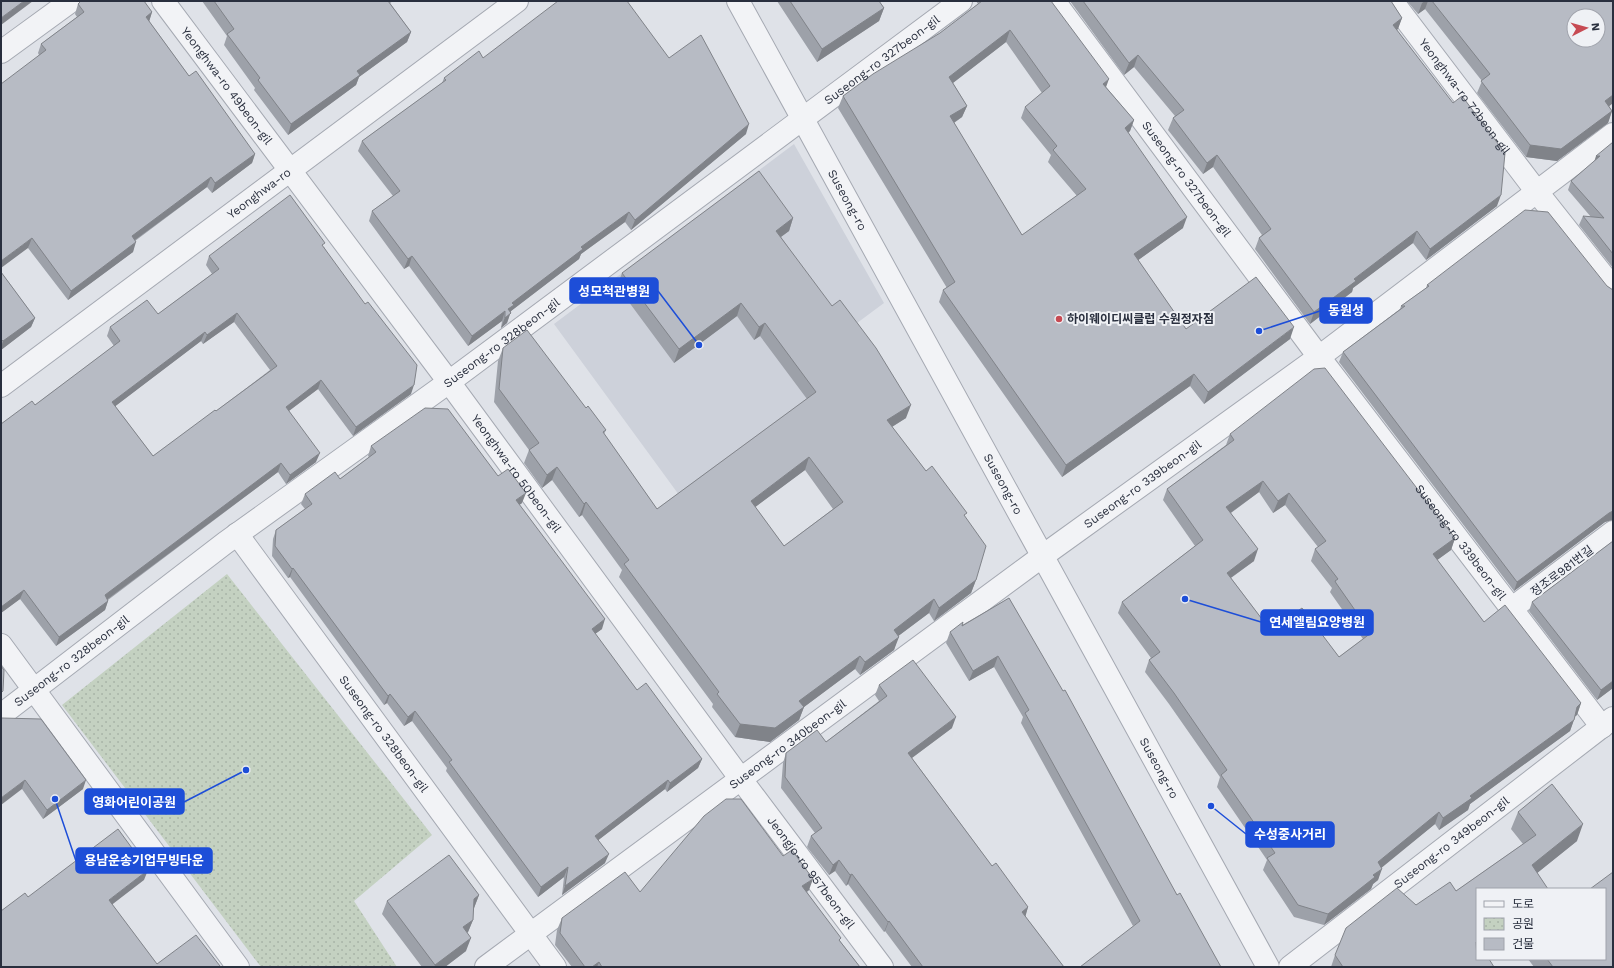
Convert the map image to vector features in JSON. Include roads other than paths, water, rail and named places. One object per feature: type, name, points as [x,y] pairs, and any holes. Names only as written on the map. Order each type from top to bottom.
[{"type":"street","points":[[1,52],[71,1]]},
{"type":"street","name":"Yeonghwa-ro 49beon-gil","points":[[163,1],[290,170]]},
{"type":"street","name":"Yeonghwa-ro","points":[[1,386],[518,1]]},
{"type":"street","name":"Suseong-ro","points":[[738,1],[1044,555],[1268,967]]},
{"type":"street","name":"Suseong-ro 327beon-gil","points":[[802,118],[961,1]]},
{"type":"street","name":"Suseong-ro 327beon-gil","points":[[1054,1],[1319,357]]},
{"type":"street","name":"Yeonghwa-ro 72beon-gil","points":[[1392,1],[1537,192],[1613,288]]},
{"type":"street","name":"Suseong-ro 328beon-gil","points":[[1,715],[237,534],[449,382],[802,118]]},
{"type":"street","name":"Suseong-ro 339beon-gil","points":[[1044,555],[1319,357],[1613,134]]},
{"type":"street","name":"Yeonghwa-ro 50beon-gil","points":[[290,170],[449,382],[740,778]]},
{"type":"street","name":"Suseong-ro 339beon-gil","points":[[1319,357],[1512,609],[1607,722]]},
{"type":"street","name":"정조로981번길","points":[[1512,609],[1613,532]]},
{"type":"street","name":"Suseong-ro 328beon-gil","points":[[237,534],[532,934]]},
{"type":"street","name":"Suseong-ro 340beon-gil","points":[[486,967],[1044,555]]},
{"type":"street","points":[[1,645],[238,967]]},
{"type":"street","name":"Suseong-ro 349beon-gil","points":[[1290,967],[1607,722]]},
{"type":"street","name":"Jeongjo-ro 957beon-gil","points":[[740,778],[882,967]]},
{"type":"street","points":[[532,934],[555,967]]},
{"type":"place","name":"하이웨이디씨클럽 수원정자점","points":[[1059,319]]},
{"type":"place","name":"동원성","points":[[1259,331]]},
{"type":"place","name":"성모척관병원","points":[[699,345]]},
{"type":"place","name":"연세엘림요양병원","points":[[1185,599]]},
{"type":"place","name":"영화어린이공원","points":[[246,770]]},
{"type":"place","name":"용남운송기업무빙타운","points":[[55,799]]},
{"type":"place","name":"수성중사거리","points":[[1211,806]]}]
